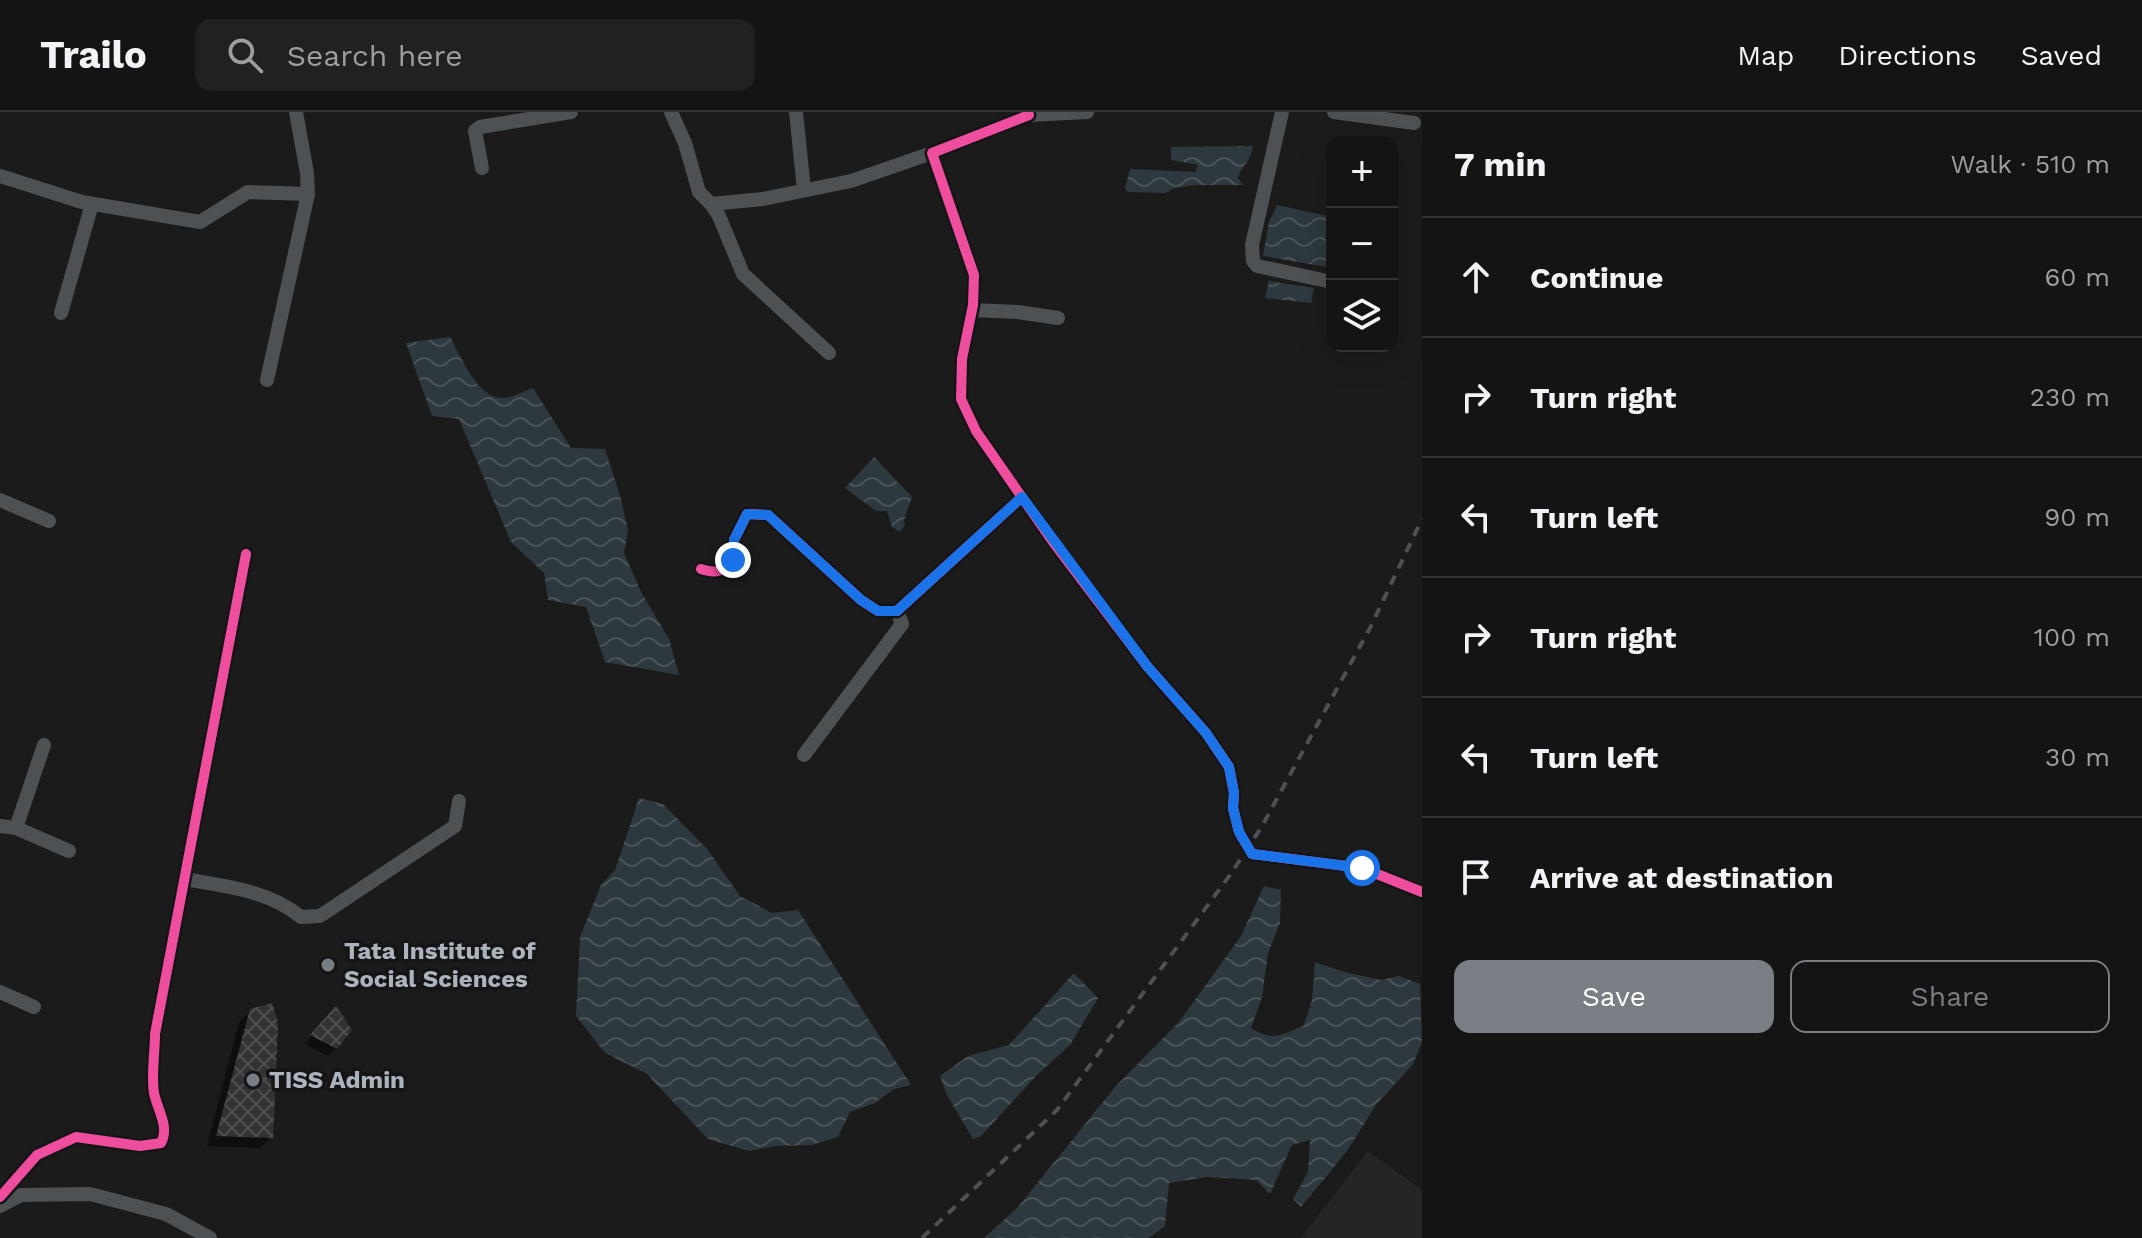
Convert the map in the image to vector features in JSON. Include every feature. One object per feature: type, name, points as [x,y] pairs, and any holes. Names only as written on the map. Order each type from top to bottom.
[{"type":"street","points":[[267,380],[308,194],[296,112]]},
{"type":"street","points":[[482,168],[475,131],[480,127],[571,112]]},
{"type":"street","points":[[671,112],[685,143],[699,192],[719,216],[743,274],[829,353]]},
{"type":"street","points":[[796,112],[804,190]]},
{"type":"street","points":[[711,204],[851,181],[1029,114],[1087,112]]},
{"type":"street","points":[[1282,112],[1252,245],[1253,261],[1257,266],[1326,281]]},
{"type":"street","points":[[1334,112],[1414,123]]},
{"type":"street","points":[[932,153],[974,275],[972,310],[962,359],[961,399],[976,431],[1022,497],[1147,666],[1206,733],[1229,767],[1239,832],[1252,854],[1362,868],[1422,892]]},
{"type":"street","points":[[0,176],[92,204],[200,222],[248,192],[308,194]]},
{"type":"street","points":[[61,313],[92,204]]},
{"type":"street","points":[[972,310],[1058,318]]},
{"type":"street","points":[[701,569],[714,573],[722,571],[733,560],[734,540],[747,514],[768,515],[861,600],[878,611],[897,611],[1022,497]]},
{"type":"street","points":[[0,500],[49,521]]},
{"type":"street","points":[[0,1197],[37,1155],[76,1137],[140,1146],[161,1143],[164,1138],[153,1092],[155,1034],[246,554]]},
{"type":"street","points":[[804,755],[902,624],[897,611]]},
{"type":"street","points":[[16,828],[44,745]]},
{"type":"street","points":[[184,879],[251,891],[291,909],[301,917],[320,916],[455,826],[459,801]]},
{"type":"street","points":[[0,826],[16,828],[69,851]]},
{"type":"street","points":[[0,992],[34,1007]]},
{"type":"street","points":[[0,1206],[21,1195],[90,1194],[166,1214],[210,1238]]},
{"type":"shaded area","points":[[1368,1151],[1422,1190],[1422,1238],[1301,1238]]},
{"type":"water","points":[[1253,146],[1238,178],[1243,185],[1196,185],[1174,188],[1166,193],[1128,192],[1125,188],[1130,169],[1195,172],[1198,165],[1171,160],[1171,147]]},
{"type":"water","points":[[1277,205],[1326,216],[1326,267],[1263,256],[1269,222]]},
{"type":"water","points":[[1269,281],[1314,288],[1311,303],[1265,298]]},
{"type":"water","points":[[450,337],[471,375],[485,391],[502,398],[533,388],[571,448],[605,449],[628,531],[624,553],[641,592],[669,639],[679,675],[605,662],[586,607],[548,600],[544,573],[511,542],[459,419],[432,416],[406,343]]},
{"type":"water","points":[[874,457],[912,497],[905,525],[900,532],[892,527],[887,511],[876,511],[845,488]]},
{"type":"water","points":[[639,798],[663,804],[707,849],[740,896],[772,913],[798,910],[911,1085],[894,1089],[875,1103],[850,1112],[838,1137],[812,1145],[749,1151],[708,1139],[647,1074],[605,1053],[576,1016],[580,937],[601,885],[615,870]]},
{"type":"water","points":[[1264,886],[1281,890],[1280,923],[1268,953],[1262,997],[1251,1028],[1265,1035],[1278,1036],[1304,1025],[1312,1000],[1315,962],[1381,980],[1399,976],[1420,984],[1422,1042],[1413,1064],[1376,1105],[1347,1151],[1301,1207],[1293,1199],[1308,1172],[1310,1140],[1292,1145],[1270,1194],[1256,1180],[1207,1177],[1169,1183],[1165,1226],[1149,1238],[984,1238],[1018,1207],[1115,1087],[1179,1022],[1241,936]]},
{"type":"water","points":[[1074,973],[1098,998],[1070,1045],[1037,1075],[981,1136],[973,1139],[947,1095],[940,1076],[968,1056],[1009,1045]]},
{"type":"building","name":"TISS Admin","points":[[272,1003],[278,1023],[273,1138],[216,1136],[250,1009]]},
{"type":"building","points":[[336,1006],[352,1030],[337,1049],[310,1035]]},
{"type":"railway","points":[[922,1238],[1057,1110],[1230,875],[1261,828],[1370,628],[1422,519]]},
{"type":"cycle path","points":[[1028,112],[1029,115],[932,153],[974,275],[973,305],[962,359],[961,399],[976,431],[1053,542],[1147,666],[1206,733],[1229,767],[1239,832],[1252,854],[1362,868],[1422,892]]},
{"type":"cycle path","points":[[701,569],[718,571],[733,560],[734,540],[747,514],[768,515],[861,600],[878,611],[897,611],[1022,497]]},
{"type":"cycle path","points":[[0,1197],[37,1155],[76,1137],[140,1146],[161,1143],[164,1124],[153,1086],[155,1034],[246,554]]},
{"type":"place","name":"Tata Institute of Social Sciences","points":[[328,965]]},
{"type":"place","name":"TISS Admin","points":[[253,1080]]},
{"type":"route","points":[[733,560],[734,540],[747,514],[768,515],[861,600],[878,611],[897,611],[1022,497],[1147,666],[1206,733],[1229,767],[1239,832],[1252,854],[1362,868]]}]
